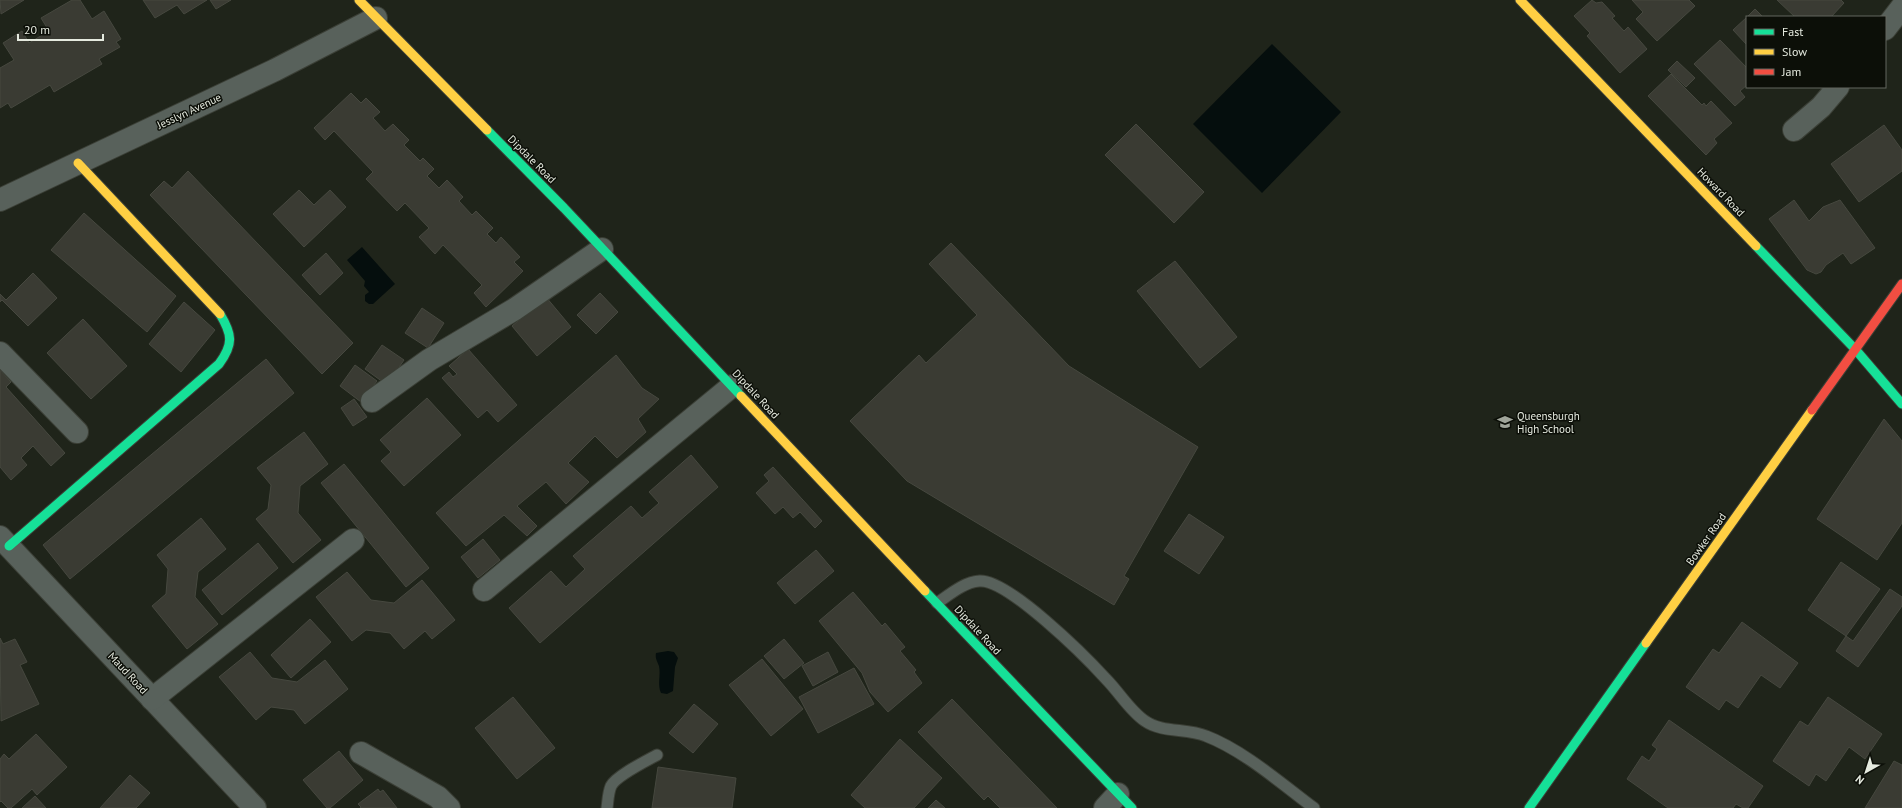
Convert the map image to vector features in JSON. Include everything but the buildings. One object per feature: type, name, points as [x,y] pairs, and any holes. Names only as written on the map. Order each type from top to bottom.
[{"type":"street","name":"Dipdale Road","points":[[359,0],[602,249],[732,386],[937,603],[1118,803]]},
{"type":"street","name":"Howard Road","points":[[1520,0],[1855,349],[1902,404]]},
{"type":"street","points":[[1886,28],[1902,7]]},
{"type":"street","name":"Jesslyn Avenue","points":[[0,200],[275,70],[376,18]]},
{"type":"street","points":[[1794,130],[1821,107],[1837,88]]},
{"type":"street","points":[[4,542],[212,371],[229,351],[232,341],[227,324],[220,314],[78,163]]},
{"type":"street","points":[[372,401],[429,360],[515,309],[602,249]]},
{"type":"street","name":"Bowker Road","points":[[1529,808],[1902,284]]},
{"type":"street","points":[[0,353],[77,432]]},
{"type":"street","points":[[484,590],[732,386]]},
{"type":"street","points":[[152,699],[353,540]]},
{"type":"street","name":"Maud Road","points":[[4,542],[255,808]]},
{"type":"street","points":[[361,753],[438,797],[449,808]]},
{"type":"lane","points":[[937,603],[963,586],[973,582],[986,581],[1001,587],[1052,627],[1088,659],[1144,720],[1157,726],[1196,732],[1220,743],[1276,779],[1314,808]]},
{"type":"lane","points":[[607,808],[611,785],[621,777],[658,755]]},
{"type":"shaded area","points":[[1272,44],[1341,112],[1262,193],[1193,124]]},
{"type":"shaded area","points":[[362,247],[395,284],[373,304],[369,304],[365,301],[365,295],[369,292],[364,286],[365,281],[347,260]]},
{"type":"shaded area","points":[[668,651],[674,652],[678,658],[675,667],[673,691],[667,694],[661,693],[660,690],[659,666],[656,653]]},
{"type":"traffic: fast","points":[[487,130],[564,208],[741,396]]},
{"type":"traffic: fast","points":[[1756,246],[1855,349],[1902,404]]},
{"type":"traffic: fast","points":[[9,546],[219,364],[227,351],[230,339],[227,327],[220,314]]},
{"type":"traffic: fast","points":[[925,591],[1132,808]]},
{"type":"traffic: fast","points":[[1529,808],[1646,643]]},
{"type":"traffic: slow","points":[[359,0],[487,130]]},
{"type":"traffic: slow","points":[[1520,0],[1756,246]]},
{"type":"traffic: slow","points":[[78,163],[220,314]]},
{"type":"traffic: slow","points":[[741,396],[925,591]]},
{"type":"traffic: slow","points":[[1646,643],[1812,410]]},
{"type":"traffic: jam","points":[[1812,410],[1902,284]]},
{"type":"place","name":"Queensburgh High School","points":[[1505,422]]}]
